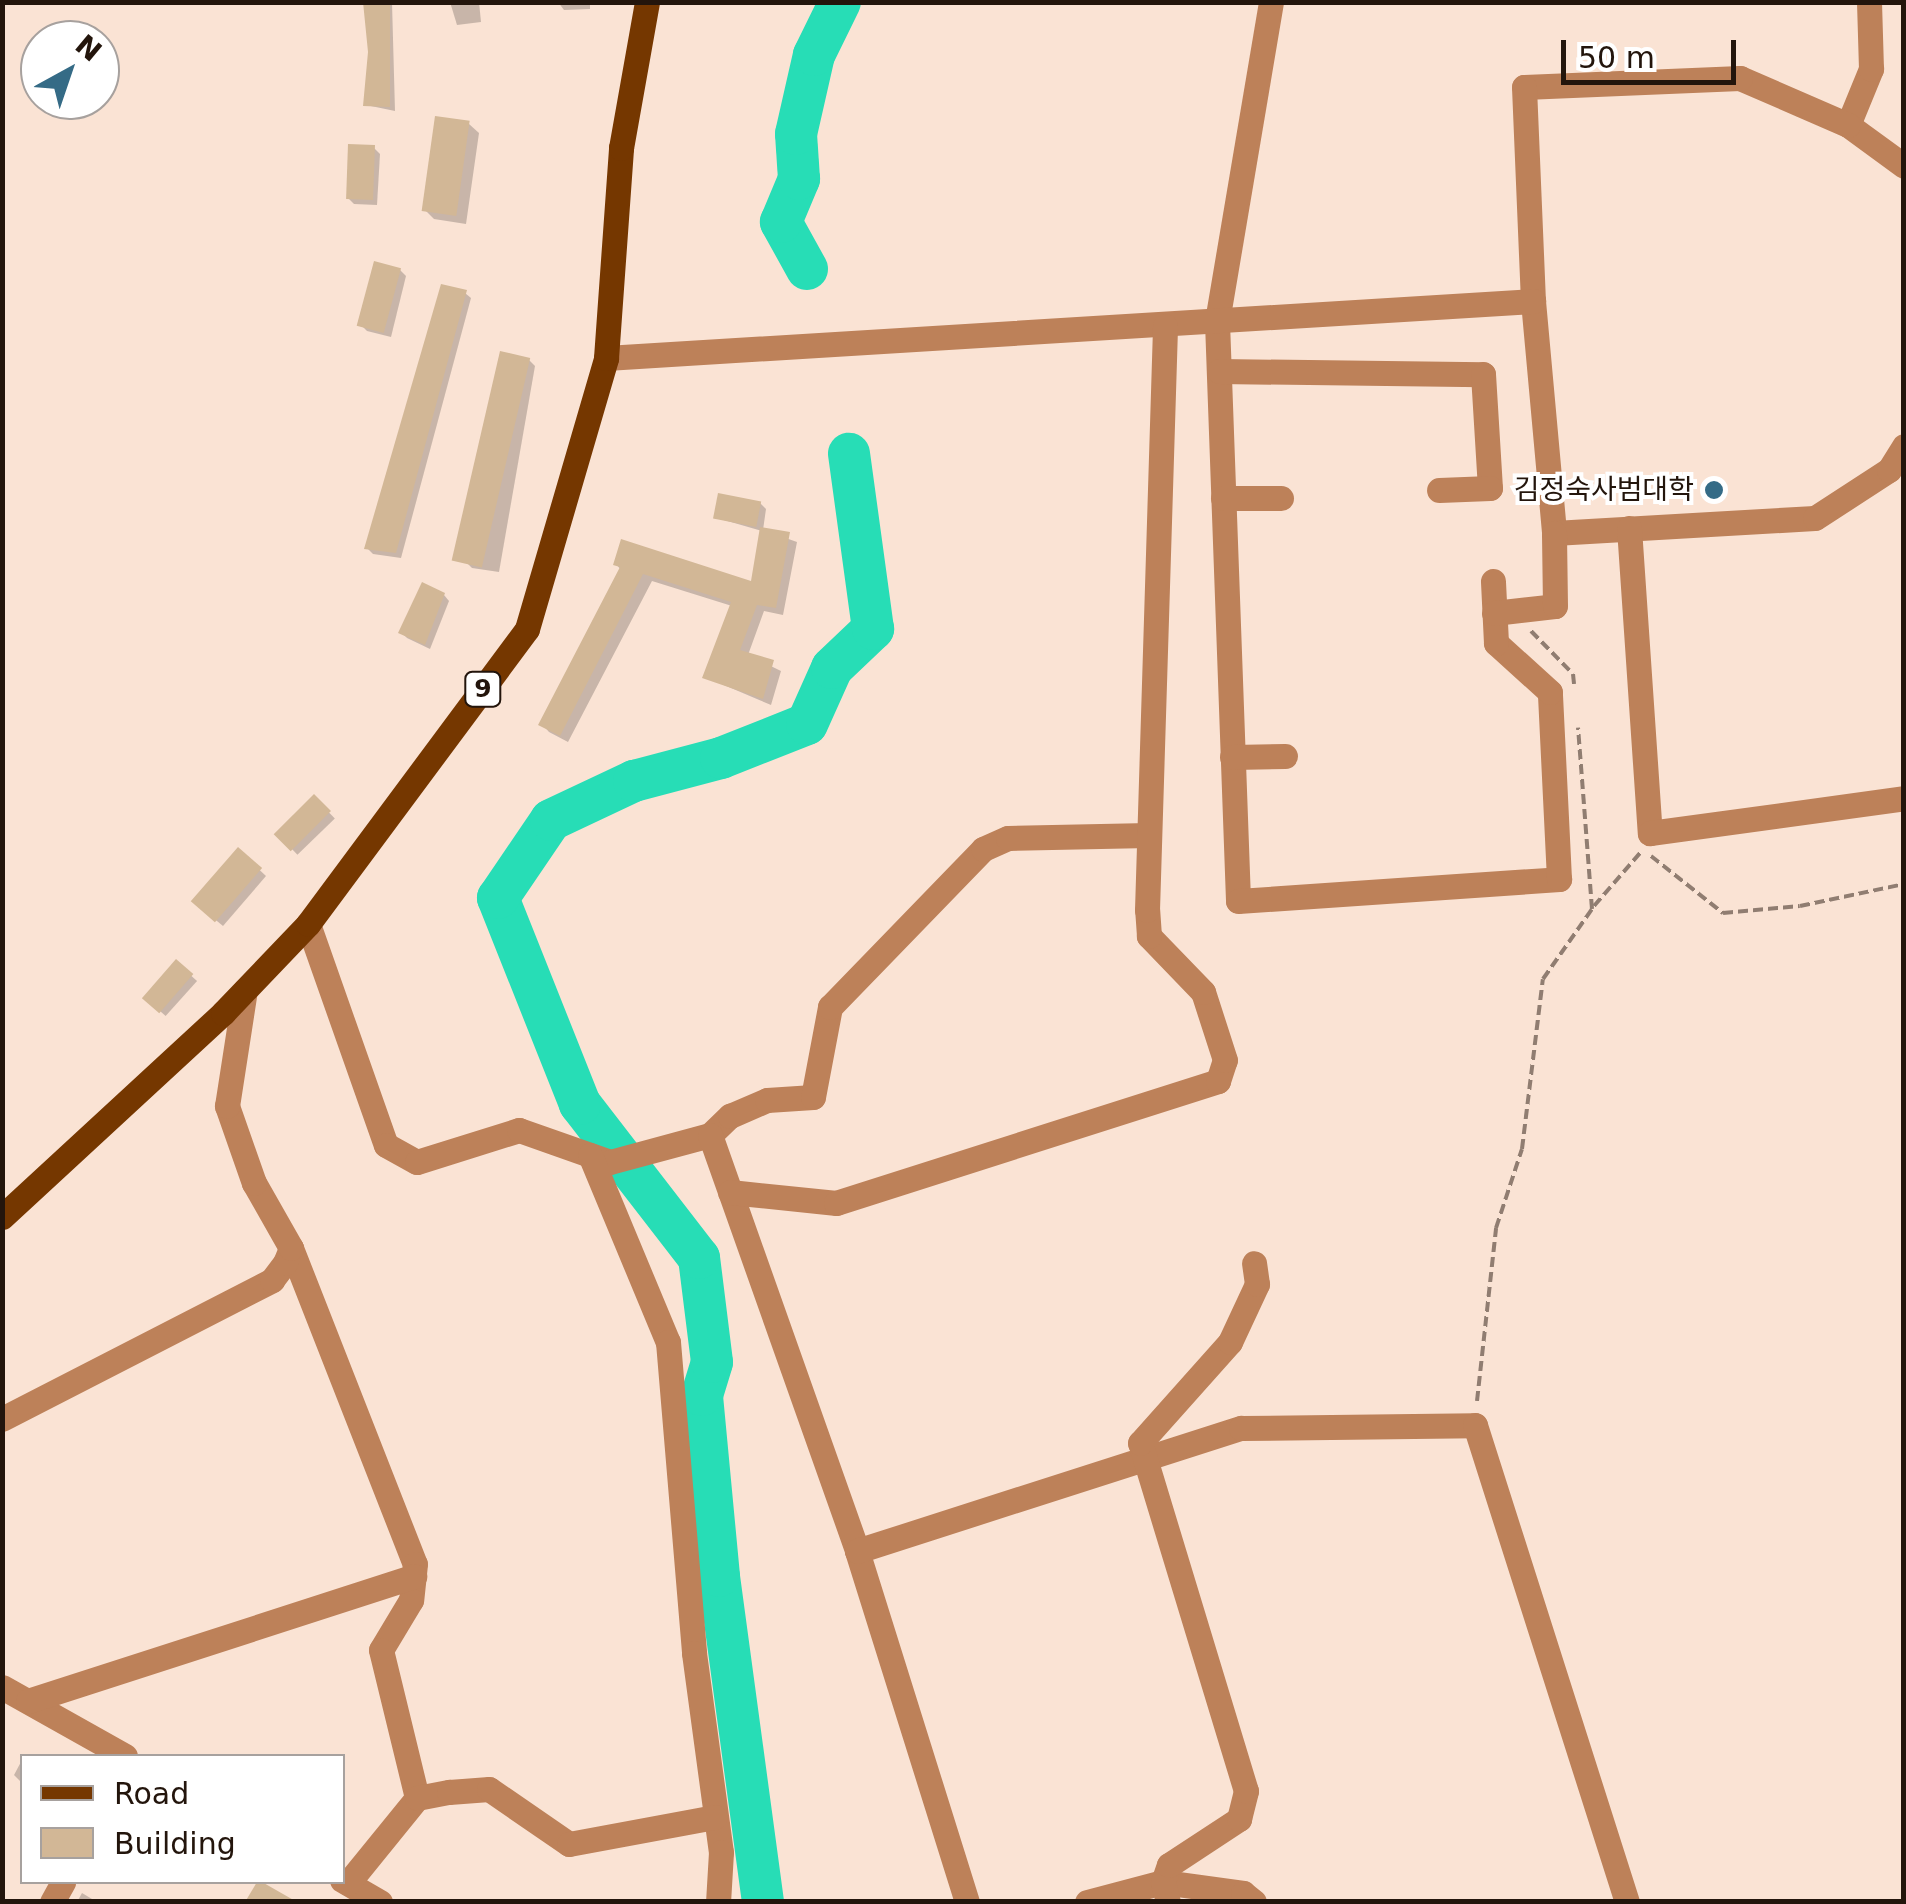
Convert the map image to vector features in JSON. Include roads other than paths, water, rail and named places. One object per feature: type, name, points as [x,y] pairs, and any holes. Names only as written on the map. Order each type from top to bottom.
[{"type":"main road","name":"9","points":[[2,1217],[244,990],[308,924],[527,629],[606,358],[621,148],[648,2]]},
{"type":"street","points":[[1271,2],[1217,322],[1238,901],[1559,878],[1550,692],[1496,643],[1492,580]]},
{"type":"street","points":[[1848,125],[1870,70],[1868,2]]},
{"type":"street","points":[[1494,612],[1555,606],[1554,533],[1532,301],[1524,87],[1740,78],[1848,125],[1904,166]]},
{"type":"street","points":[[606,358],[1532,301]]},
{"type":"street","points":[[730,1192],[836,1203],[1218,1081],[1225,1060],[1203,992],[1149,936],[1165,326]]},
{"type":"street","points":[[1218,372],[1483,374],[1490,488],[1440,490]]},
{"type":"street","points":[[1554,533],[1814,518],[1889,470],[1904,446]]},
{"type":"street","points":[[1223,498],[1281,498]]},
{"type":"street","points":[[1629,528],[1650,833],[1904,798]]},
{"type":"street","points":[[1232,757],[1285,756]]},
{"type":"street","points":[[308,924],[386,1144],[417,1162],[519,1130],[600,1158],[710,1135],[730,1116],[767,1100],[812,1097],[830,1007],[982,849],[1008,838],[1149,834]]},
{"type":"street","points":[[244,990],[227,1106],[254,1183],[292,1248],[415,1564],[411,1600],[382,1650],[417,1798],[361,1892]]},
{"type":"street","points":[[710,1135],[857,1551],[967,1902]]},
{"type":"street","points":[[600,1158],[668,1342],[694,1653],[715,1817],[718,1902]]},
{"type":"street","points":[[2,1419],[272,1280],[292,1248]]},
{"type":"street","points":[[1165,1892],[1169,1864],[1239,1819],[1246,1791],[1140,1443],[1246,1315],[1256,1284],[1254,1263]]},
{"type":"street","points":[[857,1551],[1241,1428],[1475,1426],[1627,1902]]},
{"type":"street","points":[[28,1701],[414,1576]]},
{"type":"street","points":[[2,1687],[121,1754]]},
{"type":"street","points":[[417,1798],[489,1789],[569,1844],[715,1817]]},
{"type":"street","points":[[1087,1902],[1165,1892],[1244,1893],[1254,1902]]},
{"type":"waterway","points":[[807,269],[781,222],[799,179],[796,134],[814,55],[840,2]]},
{"type":"waterway","points":[[763,1902],[719,1576],[702,1395],[712,1362],[699,1258],[580,1104],[498,898],[551,820],[634,781],[721,758],[807,724],[832,668],[873,629],[849,454]]},
{"type":"place","name":"김정숙사범대학","points":[[1714,490]]}]
